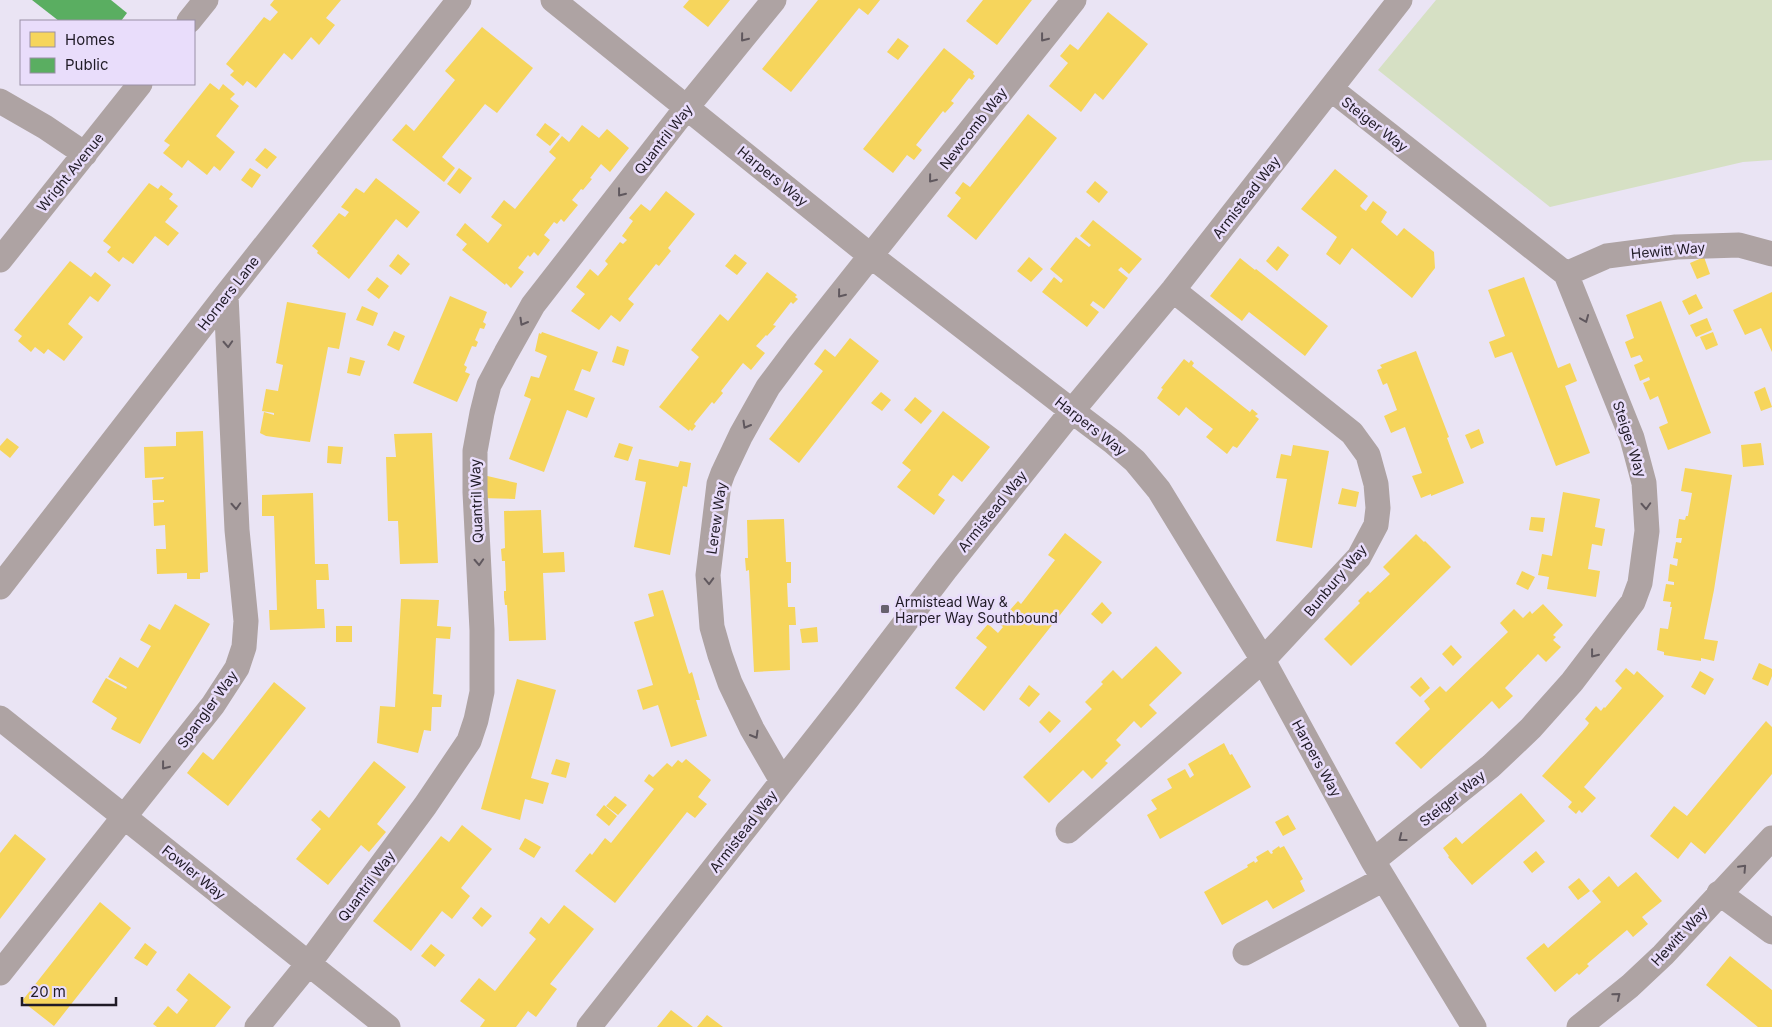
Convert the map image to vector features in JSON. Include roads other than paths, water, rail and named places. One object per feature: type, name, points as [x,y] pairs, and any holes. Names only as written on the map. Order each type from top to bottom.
[{"type":"street","points":[[190,20],[206,0]]},
{"type":"street","name":"Horners Lane","points":[[0,587],[226,295],[459,0]]},
{"type":"street","name":"Harpers Way","points":[[552,0],[871,256],[1113,442],[1135,461],[1159,490],[1263,660],[1379,870],[1474,1027]]},
{"type":"street","name":"Quantril Way","points":[[257,1027],[309,964],[425,806],[469,741],[482,692],[482,648],[474,492],[475,451],[489,386],[533,305],[687,107],[774,0]]},
{"type":"street","name":"Newcomb Way","points":[[871,256],[1074,0]]},
{"type":"street","name":"Armistead Way","points":[[589,1027],[946,569],[1072,411],[1174,290],[1400,0]]},
{"type":"street","name":"Wright Avenue","points":[[0,260],[139,85]]},
{"type":"street","name":"Steiger Way","points":[[1246,953],[1379,870],[1530,728],[1572,682],[1633,602],[1640,583],[1647,531],[1644,483],[1632,438],[1566,274],[1331,89]]},
{"type":"street","points":[[0,101],[45,127],[84,154]]},
{"type":"street","name":"Hewitt Way","points":[[1566,274],[1607,256],[1676,247],[1738,245],[1772,254]]},
{"type":"street","name":"Lerew Way","points":[[782,781],[752,729],[730,683],[712,627],[708,575],[718,484],[740,434],[768,387],[798,346],[871,256]]},
{"type":"street","name":"Bunbury Way","points":[[1068,831],[1263,660],[1359,557],[1376,525],[1378,508],[1376,484],[1368,455],[1352,434],[1174,290]]},
{"type":"street","name":"Spangler Way","points":[[0,973],[213,705],[237,668],[244,647],[246,621],[237,530],[226,295]]},
{"type":"street","name":"Fowler Way","points":[[0,718],[388,1027]]},
{"type":"street","name":"Hewitt Way","points":[[1579,1027],[1630,986],[1663,954],[1772,838]]},
{"type":"street","points":[[1720,893],[1772,932]]},
{"type":"place","name":"Armistead Way & Harper Way Southbound","points":[[885,609]]}]
